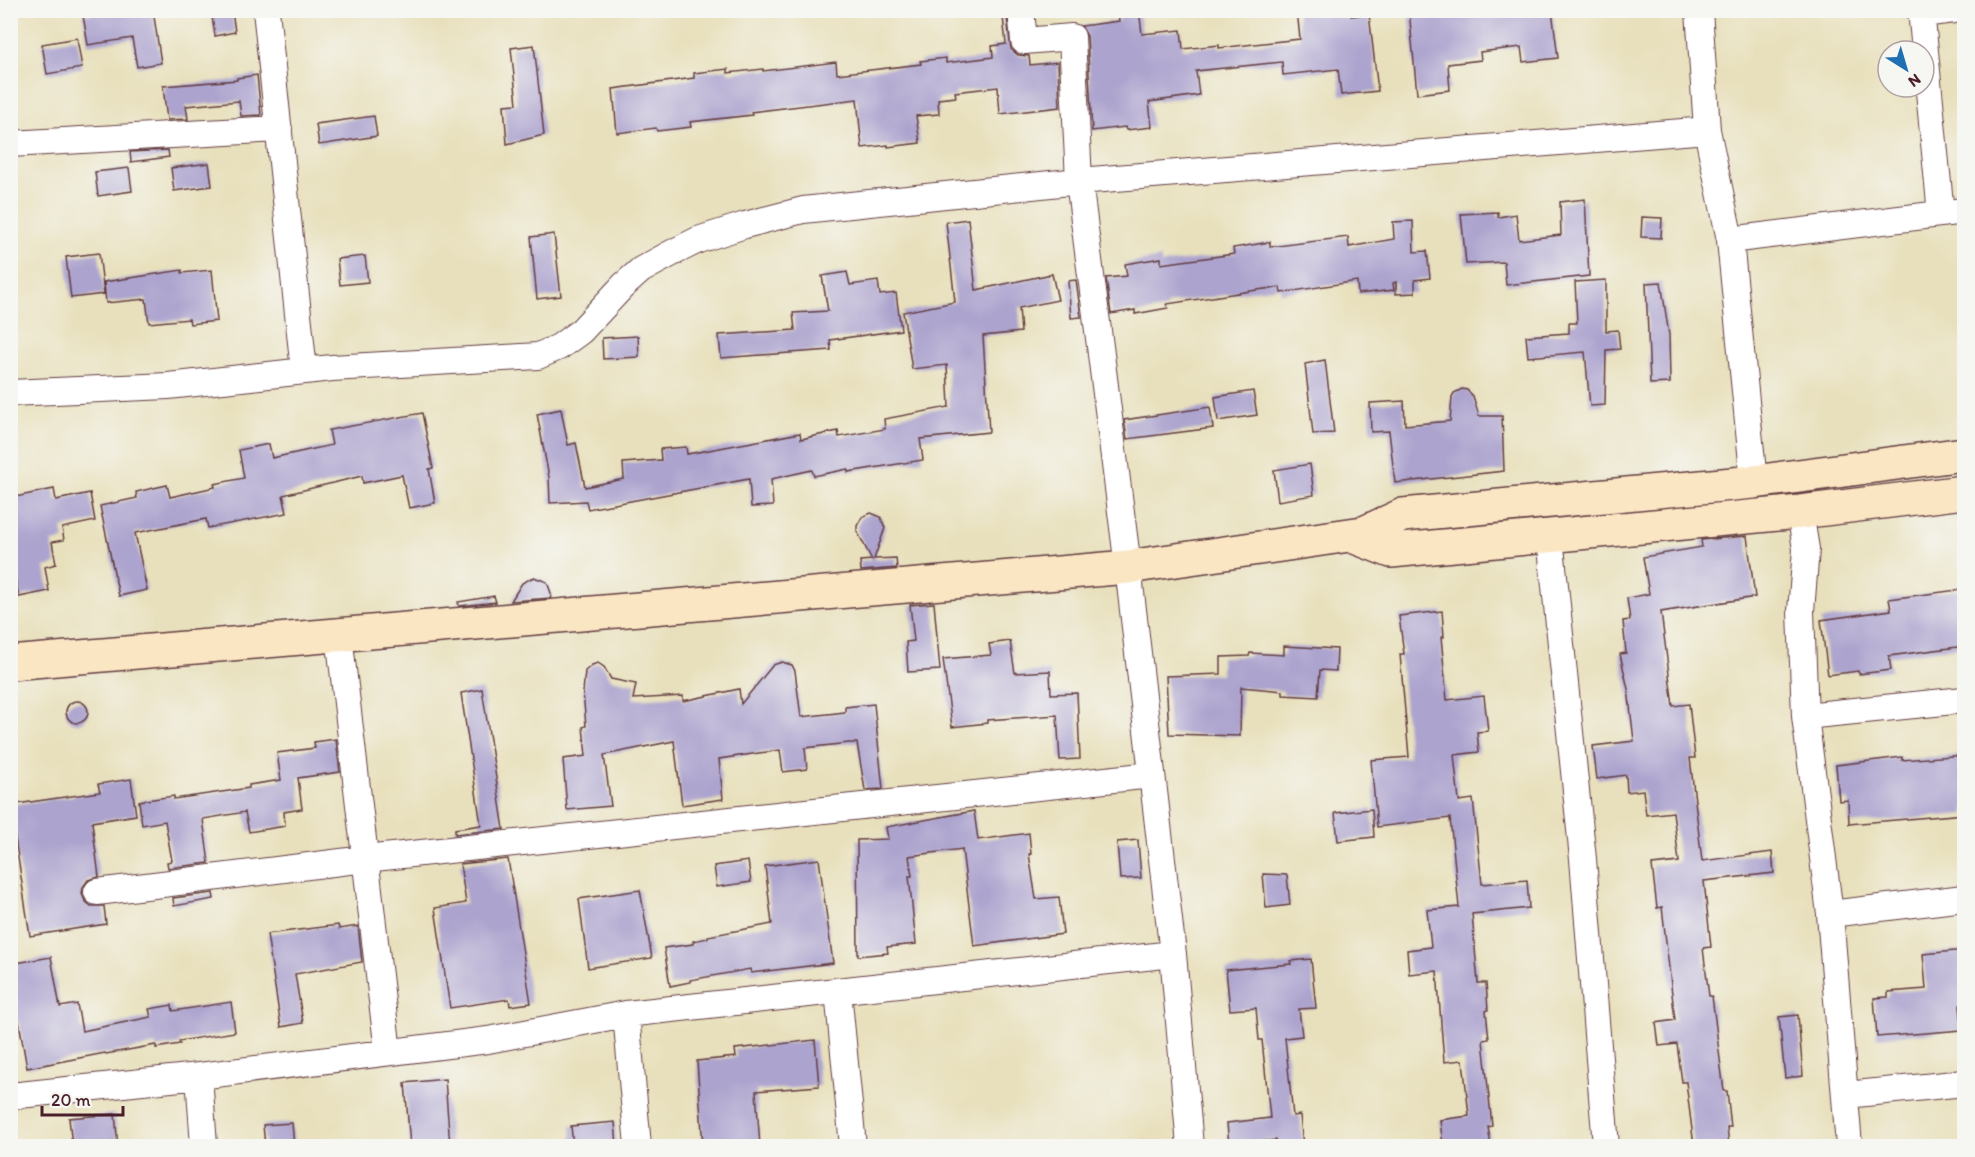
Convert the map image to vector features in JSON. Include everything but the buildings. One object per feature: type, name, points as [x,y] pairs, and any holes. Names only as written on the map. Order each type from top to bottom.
[{"type":"street","points":[[266,10],[304,371]]},
{"type":"street","points":[[1022,10],[1024,41],[1072,37],[1079,181],[1128,567],[1173,954],[1190,1146]]},
{"type":"street","points":[[1699,10],[1707,130],[1730,240],[1754,482]]},
{"type":"street","points":[[1730,240],[1953,213],[1922,12],[1954,10]]},
{"type":"street","points":[[10,144],[279,129]]},
{"type":"street","points":[[10,393],[168,386],[304,371],[538,356],[560,346],[581,331],[622,286],[641,270],[672,252],[707,237],[803,210],[1079,181],[1707,130]]},
{"type":"street","points":[[1965,454],[1754,482],[1403,515],[1355,537],[1391,551],[1800,512],[1965,492]]},
{"type":"street","points":[[1800,512],[1806,549],[1801,611],[1806,716],[1830,914],[1849,1146]]},
{"type":"street","points":[[10,663],[1128,567],[1363,533]]},
{"type":"street","points":[[1550,537],[1583,859],[1606,1146]]},
{"type":"street","points":[[339,635],[388,1052]]},
{"type":"street","points":[[1806,716],[1965,700]]},
{"type":"street","points":[[97,892],[365,859],[1152,775]]},
{"type":"street","points":[[1830,914],[1965,898]]},
{"type":"street","points":[[10,1095],[199,1076],[488,1040],[626,1014],[1173,954]]},
{"type":"street","points":[[838,991],[853,1146]]},
{"type":"street","points":[[626,1014],[638,1146]]},
{"type":"street","points":[[199,1076],[204,1146]]},
{"type":"street","points":[[1846,1095],[1965,1083]]}]
